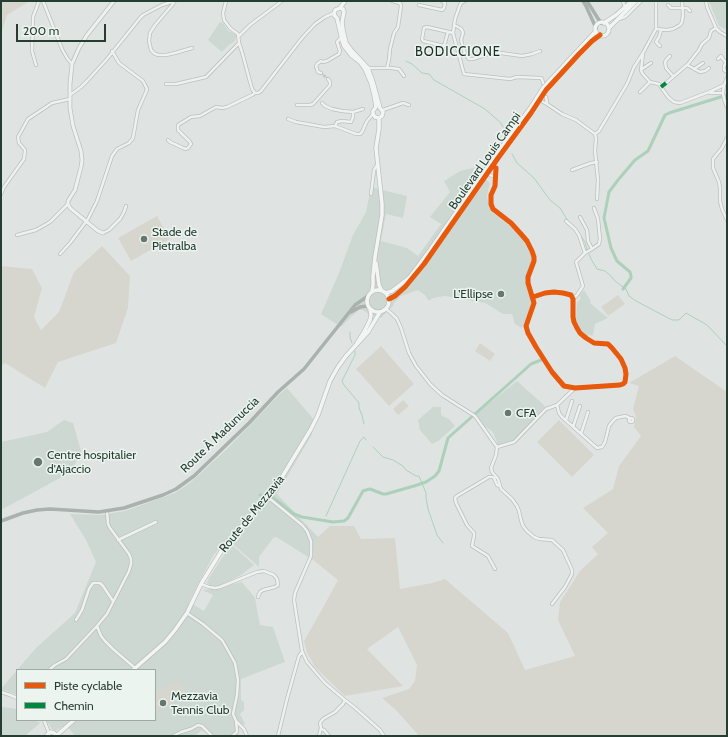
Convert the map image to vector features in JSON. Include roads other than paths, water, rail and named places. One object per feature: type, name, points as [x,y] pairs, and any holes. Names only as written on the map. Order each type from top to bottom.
[{"type":"main road","points":[[345,1],[340,8],[336,9],[334,13],[337,18],[341,38],[344,46],[351,55],[366,69],[376,104],[373,114],[379,118]]},
{"type":"main road","points":[[583,1],[596,29],[600,35],[604,36],[609,31],[609,28],[636,1]]},
{"type":"main road","points":[[587,1],[597,17],[609,28]]},
{"type":"main road","points":[[596,29],[598,24],[603,23],[616,15],[632,1]]},
{"type":"main road","points":[[340,8],[344,12],[343,30],[346,43],[374,82],[383,115],[379,118],[376,148],[382,215],[375,257],[372,292]]},
{"type":"main road","points":[[337,18],[343,17]]},
{"type":"main road","name":"Boulevard Louis Campi","points":[[384,292],[392,291],[409,278],[543,88],[596,29]]},
{"type":"main road","name":"Boulevard Louis Campi","points":[[389,300],[406,287],[424,264],[546,90],[573,60],[600,35]]},
{"type":"main road","points":[[375,108],[382,109]]},
{"type":"main road","points":[[375,257],[380,285],[389,300],[386,309],[380,312],[375,312],[369,308],[366,299],[368,296],[377,290],[384,292]]},
{"type":"main road","name":"Route À Madunuccia","points":[[1,521],[17,514],[37,510],[50,509],[90,512],[124,508],[176,489],[194,476],[249,423],[278,392],[304,369],[355,306],[368,296]]},
{"type":"main road","name":"Route À Madunuccia","points":[[349,313],[360,307],[369,308]]},
{"type":"main road","name":"Route de Mezzavia","points":[[134,669],[165,642],[187,613],[201,584],[225,545],[268,497],[280,481],[318,415],[330,381],[338,367],[364,332],[370,320],[371,315],[369,308]]},
{"type":"main road","name":"Route de Mezzavia","points":[[354,347],[368,332],[380,312]]},
{"type":"main road","points":[[46,736],[53,732],[56,736],[73,721]]},
{"type":"street","points":[[36,65],[32,52],[33,17],[39,1]]},
{"type":"street","points":[[44,1],[62,48],[72,64]]},
{"type":"street","points":[[17,235],[36,230],[50,222],[68,204],[68,201],[75,190],[82,160],[73,126],[70,97],[72,64],[84,39],[114,1]]},
{"type":"street","points":[[174,1],[150,33],[149,41],[151,50],[155,54],[166,55],[192,48]]},
{"type":"street","points":[[1,194],[24,159],[25,150],[19,143],[18,137],[28,119],[52,103],[70,97],[82,87],[143,14],[174,1]]},
{"type":"street","points":[[226,1],[223,13],[224,20],[239,36],[239,43],[252,89],[255,93]]},
{"type":"street","points":[[239,36],[250,25],[282,1]]},
{"type":"street","points":[[387,68],[394,33],[398,27],[401,6],[400,3],[392,1]]},
{"type":"street","points":[[419,5],[442,10],[445,3],[442,1]]},
{"type":"street","points":[[465,1],[461,3],[452,33],[464,74],[510,79],[517,77],[541,78],[543,83]]},
{"type":"street","points":[[623,1],[624,8]]},
{"type":"street","points":[[617,20],[625,17],[641,1]]},
{"type":"street","points":[[594,134],[603,124],[627,84],[634,66],[656,29],[656,1]]},
{"type":"street","points":[[656,29],[673,29],[680,26],[683,15],[682,1]]},
{"type":"street","points":[[706,1],[707,8],[716,28],[727,36]]},
{"type":"street","points":[[668,5],[671,8],[687,8],[690,11]]},
{"type":"street","points":[[168,140],[186,149],[191,146],[190,142],[178,130],[178,124],[191,117],[200,116],[216,107],[226,107],[261,91],[315,24],[334,13]]},
{"type":"street","points":[[454,25],[462,30],[463,33],[461,40],[465,54],[469,59],[494,52],[522,56],[540,51]]},
{"type":"street","points":[[448,32],[444,46],[423,41],[422,39],[424,28],[427,27],[448,32],[452,33]]},
{"type":"street","points":[[666,83],[687,65],[702,44],[709,38],[711,31],[716,28]]},
{"type":"street","points":[[660,46],[656,42],[661,30]]},
{"type":"street","points":[[321,73],[318,72],[316,66],[317,64],[321,61],[328,61],[339,54],[340,51],[337,42],[341,38]]},
{"type":"street","points":[[166,84],[176,84],[206,77],[239,43]]},
{"type":"street","points":[[60,254],[87,221],[97,201],[112,156],[118,149],[129,143],[133,138],[138,110],[147,89],[143,81],[119,63],[112,52]]},
{"type":"street","points":[[643,53],[642,73],[650,82],[659,84],[668,97],[674,102],[680,103],[724,85]]},
{"type":"street","points":[[670,56],[665,62],[666,68],[673,76]]},
{"type":"street","points":[[718,59],[721,56],[726,63],[724,70],[727,72]]},
{"type":"street","points":[[641,70],[651,63]]},
{"type":"street","points":[[694,69],[703,63]]},
{"type":"street","points":[[687,65],[702,72],[709,68]]},
{"type":"street","points":[[366,69],[400,69],[404,76]]},
{"type":"street","points":[[727,78],[723,93],[727,107]]},
{"type":"street","points":[[297,104],[312,104],[330,85],[328,79]]},
{"type":"street","points":[[640,92],[650,82]]},
{"type":"street","points":[[709,92],[723,93]]},
{"type":"street","points":[[546,97],[548,104]]},
{"type":"street","points":[[543,102],[562,114],[576,120],[594,134],[596,138],[595,151],[598,180],[597,199]]},
{"type":"street","points":[[322,103],[332,109],[342,111],[353,112],[363,109]]},
{"type":"street","points":[[382,109],[403,103],[409,104]]},
{"type":"street","points":[[335,126],[337,122],[351,122],[353,112]]},
{"type":"street","points":[[288,119],[324,128],[335,126],[356,134],[360,134],[367,120],[373,114]]},
{"type":"street","points":[[727,138],[722,148],[713,159],[713,168],[719,182],[720,201],[727,220]]},
{"type":"street","points":[[572,170],[597,162]]},
{"type":"street","points":[[371,194],[374,170],[378,164]]},
{"type":"street","points":[[496,168],[495,186],[490,204],[516,228],[527,242],[532,251],[534,261],[528,277],[528,283],[534,303],[526,326],[528,333],[552,372],[569,393]]},
{"type":"street","points":[[490,175],[495,177]]},
{"type":"street","points":[[68,204],[70,208],[98,231],[103,233],[109,230],[120,219],[126,206]]},
{"type":"street","points":[[573,298],[583,286],[576,262],[585,253],[599,244],[598,219],[594,208]]},
{"type":"street","points":[[580,217],[587,230],[588,241],[592,249]]},
{"type":"street","points":[[566,221],[575,229],[585,253]]},
{"type":"street","points":[[533,297],[554,292],[571,295],[573,298],[574,322],[580,333],[594,343],[608,344],[621,359],[625,368],[626,374],[625,382],[623,384],[575,388],[564,386]]},
{"type":"street","points":[[386,309],[397,319],[409,353],[416,366],[431,385],[442,395],[474,415],[497,447],[496,455],[491,468],[492,472],[498,479],[503,492],[512,499],[517,506],[523,526],[534,537],[552,540],[563,550],[572,570],[572,574],[565,587],[552,604]]},
{"type":"street","points":[[497,447],[514,442],[546,410],[557,405],[575,388]]},
{"type":"street","points":[[566,420],[572,401]]},
{"type":"street","points":[[557,405],[559,413],[597,448],[602,447],[610,426],[616,418],[625,416],[630,419]]},
{"type":"street","points":[[573,427],[580,406]]},
{"type":"street","points":[[582,434],[588,412]]},
{"type":"street","points":[[495,569],[488,556],[472,546],[474,533],[467,525],[456,502],[456,498],[489,477],[494,478],[497,485],[500,486]]},
{"type":"street","points":[[268,497],[302,525],[307,531],[311,541],[311,556],[295,593],[294,600],[302,651],[308,662],[325,683],[380,730],[384,736]]},
{"type":"street","points":[[50,669],[66,659],[107,614],[129,571],[131,564],[129,554],[110,528],[107,511]]},
{"type":"street","points":[[118,540],[156,522]]},
{"type":"street","points":[[201,584],[215,588],[257,572],[264,571],[274,575],[277,579],[278,585],[263,590],[260,592],[258,597]]},
{"type":"street","points":[[76,620],[82,610],[89,589],[93,583],[100,583],[113,602]]},
{"type":"street","points":[[187,613],[222,640],[235,663],[238,680],[233,714],[244,729],[247,736]]},
{"type":"street","points":[[97,626],[105,641],[134,669]]},
{"type":"street","points":[[278,736],[299,656],[302,651]]},
{"type":"street","points":[[1,692],[16,698]]},
{"type":"street","points":[[319,736],[321,728],[320,723],[323,719],[335,712],[345,700]]},
{"type":"street","points":[[232,736],[237,731],[236,720]]},
{"type":"street","points":[[44,721],[50,733]]},
{"type":"street","points":[[173,736],[198,725],[202,726],[212,736]]},
{"type":"street","points":[[321,728],[329,736]]},
{"type":"waterway","points":[[406,61],[422,73],[429,74],[434,80],[485,109],[501,123],[503,127]]},
{"type":"waterway","points":[[623,289],[631,276],[630,272],[617,261],[611,248],[604,218],[609,192],[635,160],[648,151],[665,115],[727,95]]},
{"type":"waterway","points":[[512,154],[517,163],[534,178],[550,200],[560,208],[568,221]]},
{"type":"waterway","points":[[578,232],[585,242],[587,250]]},
{"type":"waterway","points":[[589,254],[597,269],[605,271],[610,275],[615,281],[626,289],[629,296],[636,301],[672,320],[679,320],[686,313],[707,325],[727,346]]},
{"type":"waterway","points":[[350,332],[352,343]]},
{"type":"waterway","points":[[355,351],[355,355],[342,381],[359,403],[364,424]]},
{"type":"waterway","points":[[272,497],[294,514],[302,517],[333,522],[344,521],[348,518],[363,491],[370,489],[386,494],[426,482],[435,476],[439,471],[448,438],[531,364],[541,360]]},
{"type":"waterway","points":[[326,516],[360,441],[364,437],[366,440]]},
{"type":"waterway","points":[[373,447],[383,457],[393,460],[403,466],[406,470],[416,476],[419,476],[426,493],[428,509],[437,535],[443,543]]},
{"type":"waterway","points":[[260,495],[266,495]]},
{"type":"tunnel","points":[[321,73],[328,79]]},
{"type":"place","name":"Stade de Pietralba","points":[[144,239]]},
{"type":"place","name":"L'Ellipse","points":[[501,294]]},
{"type":"place","name":"CFA","points":[[508,413]]},
{"type":"place","name":"Centre hospitalier d'Ajaccio","points":[[38,462]]},
{"type":"place","name":"Mezzavia Tennis Club","points":[[163,703]]},
{"type":"district","name":"BODICCIONE","points":[[458,52]]}]
